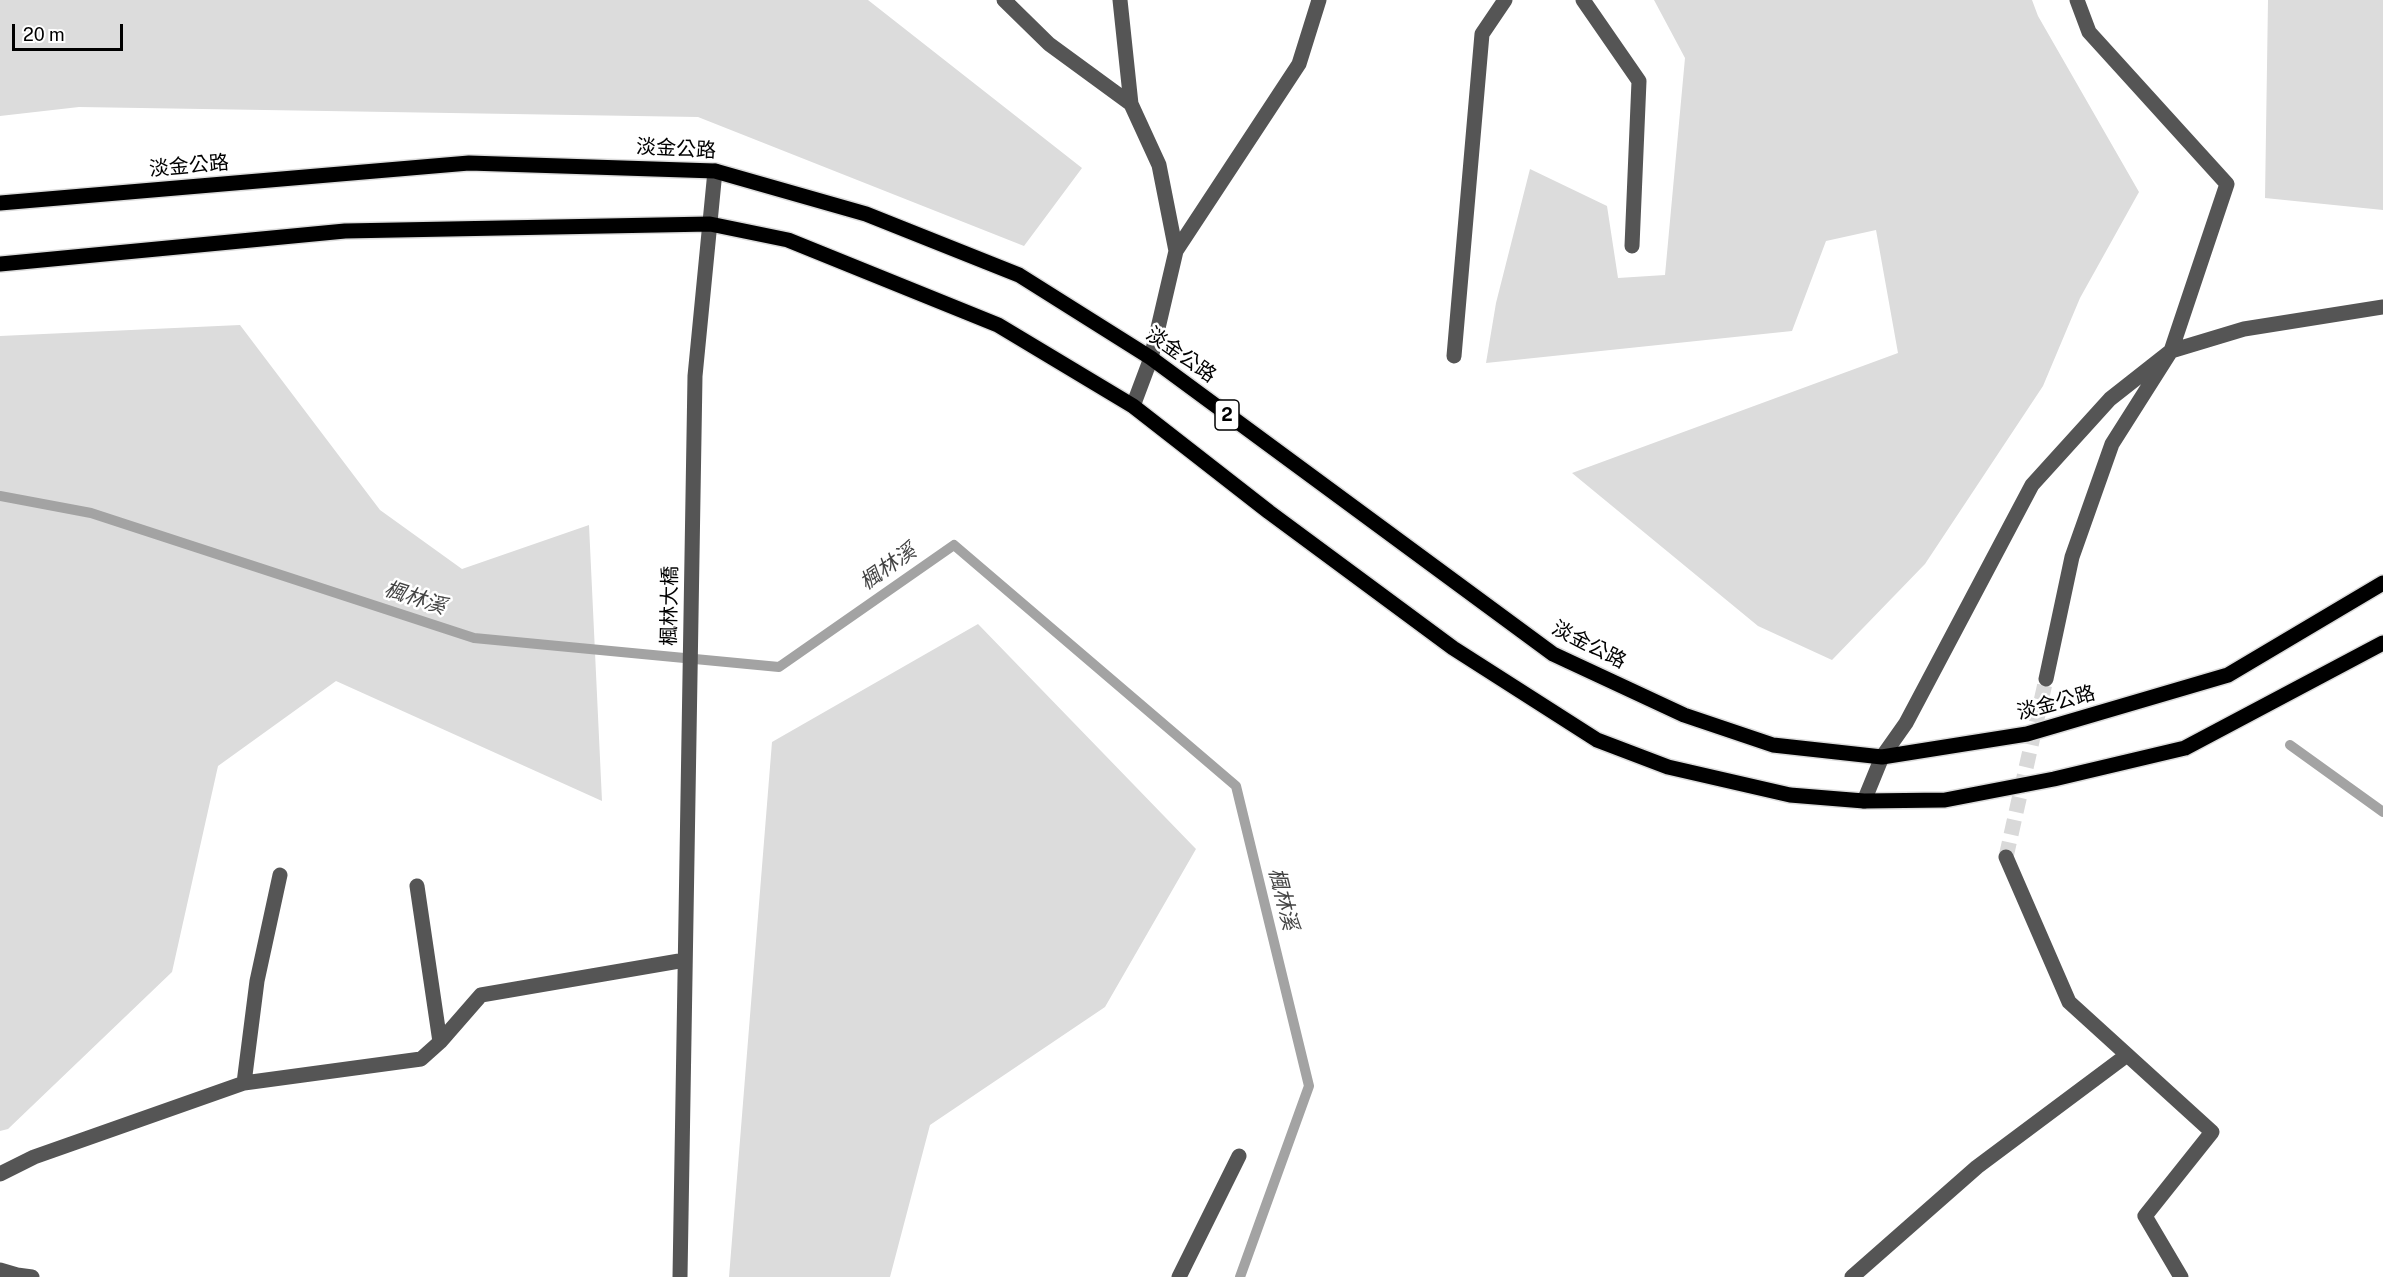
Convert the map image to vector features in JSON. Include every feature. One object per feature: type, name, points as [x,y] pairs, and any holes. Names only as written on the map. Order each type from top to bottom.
[{"type":"main road","name":"淡金公路","points":[[0,203],[469,163],[716,171],[867,214],[1019,275],[1151,358],[1553,654],[1684,715],[1773,745],[1882,757],[2027,734],[2228,675],[2383,583]]},
{"type":"main road","points":[[0,264],[345,231],[710,224],[788,240],[998,325],[1133,406],[1269,512],[1453,648],[1597,740],[1668,767],[1790,795],[1864,801],[1945,800],[2054,779],[2185,748],[2383,643]]},
{"type":"street","points":[[1004,0],[1049,44],[1131,104]]},
{"type":"street","points":[[1120,0],[1131,104],[1159,165],[1176,250]]},
{"type":"street","points":[[1133,406],[1151,358],[1176,250],[1299,64],[1319,0]]},
{"type":"street","points":[[1454,356],[1482,34],[1505,0]]},
{"type":"street","points":[[1583,0],[1639,81],[1632,246]]},
{"type":"street","points":[[2046,679],[2072,557],[2112,444],[2171,351],[2227,184],[2089,32],[2077,0]]},
{"type":"street","name":"楓林大橋","points":[[680,1277],[695,376],[716,171]]},
{"type":"street","points":[[1864,801],[1882,757],[1906,723],[2032,484],[2110,399],[2171,351],[2244,329],[2383,307]]},
{"type":"street","points":[[2006,857],[2069,1002],[2212,1132],[2145,1216],[2181,1277]]},
{"type":"street","points":[[244,1083],[257,981],[280,875]]},
{"type":"street","points":[[417,886],[440,1042]]},
{"type":"street","points":[[0,1174],[34,1157],[244,1083],[421,1059],[440,1042],[481,995],[685,960]]},
{"type":"street","points":[[1852,1277],[1977,1167],[2127,1055]]},
{"type":"street","points":[[1179,1277],[1239,1156]]},
{"type":"street","points":[[0,1270],[32,1277]]},
{"type":"shaded area","points":[[0,0],[868,0],[1082,168],[1024,246],[698,117],[79,107],[0,116]]},
{"type":"shaded area","points":[[1654,0],[2032,0],[2038,16],[2139,192],[2080,298],[2043,386],[1925,564],[1832,660],[1758,626],[1572,473],[1898,353],[1876,230],[1826,241],[1792,331],[1486,363],[1496,303],[1530,169],[1607,206],[1618,278],[1665,275],[1685,58]]},
{"type":"shaded area","points":[[2268,0],[2383,0],[2383,210],[2265,198]]},
{"type":"shaded area","points":[[240,325],[380,510],[462,569],[589,525],[602,801],[336,681],[218,766],[172,972],[8,1129],[0,1131],[0,336]]},
{"type":"shaded area","points":[[978,624],[1196,849],[1105,1007],[930,1125],[890,1277],[729,1277],[772,742]]},
{"type":"waterway","name":"楓林溪","points":[[0,496],[91,513],[474,638],[779,667],[954,545],[1236,786],[1309,1086],[1240,1277]]},
{"type":"waterway","points":[[2290,745],[2383,812]]},
{"type":"tunnel","points":[[2006,857],[2046,679]]}]
